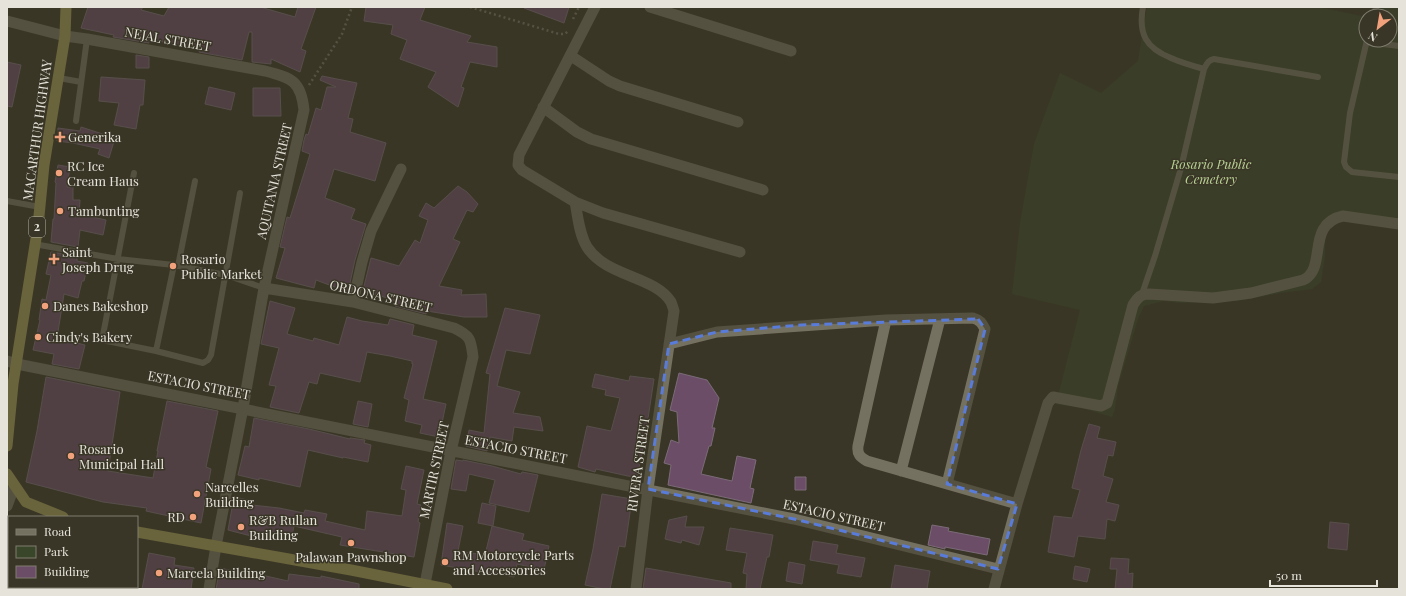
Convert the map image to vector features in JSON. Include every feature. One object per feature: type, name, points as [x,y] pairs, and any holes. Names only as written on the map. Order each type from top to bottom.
[{"type":"highway","name":"MACARTHUR HIGHWAY","points":[[7,446],[13,384],[12,362],[40,206],[44,164],[65,36],[66,7]]},
{"type":"highway","points":[[7,474],[14,487],[26,502],[61,516]]},
{"type":"highway","points":[[138,532],[351,570],[425,587],[447,589]]},
{"type":"street","points":[[595,7],[519,155],[518,165],[522,170],[575,202],[603,213],[740,252]]},
{"type":"street","points":[[650,7],[791,51]]},
{"type":"street","name":"NEJAL STREET","points":[[7,21],[65,36],[265,71],[289,78],[297,86],[302,96],[304,110]]},
{"type":"street","points":[[571,56],[609,81],[620,86],[738,122]]},
{"type":"street","points":[[543,107],[576,132],[591,139],[763,190]]},
{"type":"street","name":"AQUITANIA STREET","points":[[209,589],[264,288],[304,110]]},
{"type":"street","points":[[353,302],[371,231],[401,169]]},
{"type":"street","name":"RIVERA STREET","points":[[575,202],[582,239],[595,258],[606,266],[660,291],[670,302],[674,311],[648,489],[636,589]]},
{"type":"street","points":[[994,589],[998,569],[1017,504],[1050,400],[1057,398],[1101,406],[1108,401],[1137,298],[1142,294],[1213,298],[1251,293],[1302,280],[1308,277],[1313,270],[1321,234],[1329,222],[1343,216],[1399,224]]},
{"type":"street","name":"ORDONA STREET","points":[[264,288],[353,302],[454,328],[469,337],[472,344],[473,357]]},
{"type":"street","points":[[669,344],[717,332],[886,320],[973,318],[981,322],[985,329],[947,484]]},
{"type":"street","points":[[901,471],[940,319]]},
{"type":"street","points":[[886,320],[857,450],[861,457],[867,461],[1017,504]]},
{"type":"street","name":"MARTIR STREET","points":[[425,587],[451,451],[473,357]]},
{"type":"street","name":"ESTACIO STREET","points":[[12,362],[794,519],[998,569]]},
{"type":"street","points":[[7,506],[14,487]]},
{"type":"lane","points":[[1143,7],[1142,29],[1147,43],[1159,53],[1189,66],[1204,69]]},
{"type":"lane","points":[[76,121],[87,39]]},
{"type":"lane","points":[[1365,48],[1350,113],[1344,162],[1346,167],[1352,172],[1399,177]]},
{"type":"lane","points":[[1142,294],[1182,168],[1204,69],[1209,60],[1214,59],[1318,77]]},
{"type":"lane","points":[[59,78],[81,82]]},
{"type":"lane","points":[[134,173],[103,338],[107,341],[203,363],[210,358],[240,193]]},
{"type":"lane","points":[[156,351],[195,181]]},
{"type":"lane","points":[[7,201],[40,206]]},
{"type":"lane","points":[[34,244],[118,259],[176,266],[226,275],[264,288]]},
{"type":"path","points":[[302,96],[342,34],[352,7]]},
{"type":"path","points":[[470,7],[559,34],[565,34],[567,32]]},
{"type":"highlighted area","points":[[978,319],[985,329],[947,484],[1017,504],[998,569],[794,519],[648,489],[669,344],[717,332],[802,325]]},
{"type":"green space","name":"Rosario Public Cemetery","points":[[1147,7],[1318,7],[1358,15],[1358,48],[1398,48],[1398,8],[1376,8],[1399,7],[1399,221],[1369,219],[1339,211],[1325,235],[1325,255],[1321,282],[1312,289],[1238,301],[1180,303],[1163,301],[1144,306],[1138,319],[1118,386],[1115,408],[1112,417],[1082,408],[1056,404],[1080,310],[1012,294],[1020,223],[1034,144],[1060,73],[1101,93],[1138,61]]},
{"type":"building","points":[[88,7],[143,7],[141,10],[164,16],[169,7],[260,7],[295,17],[298,7],[316,7],[301,49],[306,51],[300,72],[271,59],[271,64],[252,62],[252,32],[249,32],[242,60],[199,52],[200,50],[149,39],[149,43],[113,37],[114,35],[81,28]]},
{"type":"building","points":[[366,7],[425,7],[420,20],[471,36],[467,42],[497,47],[497,67],[470,62],[461,87],[464,88],[458,107],[428,87],[436,72],[400,59],[407,40],[391,34],[393,25],[364,21]]},
{"type":"building","points":[[524,7],[569,7],[564,23]]},
{"type":"building","points":[[136,55],[149,57],[149,68],[136,68]]},
{"type":"building","points":[[7,62],[21,65],[12,107],[7,106]]},
{"type":"building","points":[[322,76],[357,83],[348,118],[353,119],[350,132],[386,143],[375,181],[334,169],[325,198],[355,209],[351,219],[366,224],[355,260],[348,292],[316,280],[314,288],[276,278],[285,248],[280,247],[287,217],[290,218],[310,154],[302,151],[304,140],[306,134],[308,135],[316,108],[321,110],[327,87],[336,87],[320,80]]},
{"type":"building","points":[[101,77],[145,80],[143,105],[140,105],[136,129],[114,125],[119,103],[99,101]]},
{"type":"building","points":[[209,87],[235,93],[231,110],[205,104]]},
{"type":"building","points":[[253,88],[280,88],[281,116],[253,116]]},
{"type":"building","points":[[81,127],[115,138],[109,158],[98,154],[100,149],[57,141],[58,128],[80,131]]},
{"type":"building","points":[[58,165],[70,167],[67,187],[73,187],[73,200],[80,200],[79,214],[106,220],[103,235],[80,230],[78,247],[51,242],[54,219],[55,182]]},
{"type":"building","points":[[458,186],[467,192],[478,204],[473,212],[467,210],[453,239],[460,242],[439,286],[462,290],[461,295],[486,294],[487,317],[464,317],[427,311],[426,314],[395,306],[396,301],[363,290],[371,258],[399,266],[415,240],[420,243],[428,220],[419,216],[426,203],[434,208]]},
{"type":"building","points":[[51,252],[77,256],[77,261],[88,263],[78,298],[64,294],[57,338],[85,345],[79,369],[52,364],[54,354],[33,350],[40,320],[42,299],[46,300],[51,275],[46,274]]},
{"type":"building","points":[[270,301],[295,308],[287,334],[313,341],[314,338],[339,345],[347,317],[388,325],[390,319],[414,325],[412,335],[437,341],[423,399],[446,404],[439,437],[420,433],[422,425],[405,421],[409,400],[404,398],[413,364],[412,361],[390,356],[367,352],[360,382],[320,373],[317,384],[309,382],[299,413],[270,407],[276,386],[269,385],[279,348],[261,344]]},
{"type":"building","points":[[505,308],[540,315],[530,354],[506,350],[497,386],[520,392],[513,413],[540,417],[543,431],[514,427],[512,441],[490,437],[487,451],[466,446],[469,430],[484,433],[490,374],[486,373]]},
{"type":"building","points":[[679,373],[707,380],[719,398],[712,428],[715,428],[711,446],[709,446],[701,474],[732,481],[737,456],[756,460],[750,488],[754,489],[751,503],[668,485],[671,465],[664,463],[671,440],[679,443],[677,412],[670,410]]},
{"type":"building","points":[[595,374],[629,381],[630,376],[654,379],[637,478],[596,469],[595,472],[578,467],[587,426],[611,431],[620,398],[605,395],[606,390],[592,387]]},
{"type":"building","points":[[46,377],[120,392],[108,471],[153,478],[167,401],[218,411],[206,467],[211,469],[201,523],[146,511],[147,508],[103,502],[26,482],[37,431]]},
{"type":"building","points":[[358,401],[372,404],[368,427],[353,424]]},
{"type":"building","points":[[254,418],[350,439],[365,440],[364,443],[371,445],[368,462],[308,450],[300,487],[238,475],[245,446],[249,447]]},
{"type":"building","points":[[1089,424],[1100,427],[1097,438],[1116,442],[1113,456],[1108,455],[1103,476],[1113,479],[1106,502],[1119,505],[1115,521],[1107,519],[1105,539],[1078,536],[1074,557],[1048,552],[1054,516],[1072,518],[1080,490],[1072,488]]},
{"type":"building","points":[[456,460],[492,466],[521,474],[522,472],[538,475],[529,512],[489,503],[495,480],[469,474],[466,491],[451,489]]},
{"type":"building","points":[[406,466],[424,470],[417,504],[421,505],[418,522],[420,523],[414,557],[340,545],[342,537],[294,526],[292,536],[268,531],[268,536],[252,534],[251,536],[228,530],[234,497],[253,501],[252,505],[304,513],[305,510],[327,514],[325,521],[365,530],[367,511],[402,516],[406,490],[401,489]]},
{"type":"building","points":[[795,477],[806,477],[806,490],[795,490]]},
{"type":"building","points":[[602,494],[632,499],[625,547],[619,546],[610,589],[585,585],[593,549]]},
{"type":"building","points":[[482,503],[496,506],[493,526],[478,523]]},
{"type":"building","points":[[687,516],[685,527],[704,527],[699,545],[682,540],[681,543],[665,539],[669,520]]},
{"type":"building","points":[[1330,522],[1349,524],[1347,550],[1328,548]]},
{"type":"building","points":[[447,523],[463,526],[458,551],[485,555],[492,526],[524,534],[522,540],[549,546],[544,570],[517,564],[514,577],[492,572],[492,574],[441,565]]},
{"type":"building","points":[[932,525],[949,528],[948,531],[990,539],[987,555],[928,545]]},
{"type":"building","points":[[730,528],[773,535],[769,557],[767,557],[760,589],[746,589],[747,574],[743,573],[747,553],[726,550]]},
{"type":"building","points":[[813,541],[838,545],[836,553],[865,558],[861,577],[837,573],[839,565],[810,560]]},
{"type":"building","name":"Marcela Building","points":[[149,553],[175,558],[174,565],[194,568],[191,589],[142,589]]},
{"type":"building","points":[[1111,558],[1129,559],[1128,574],[1133,573],[1132,589],[1115,589],[1117,569],[1110,569]]},
{"type":"building","points":[[789,562],[805,565],[802,584],[786,581]]},
{"type":"building","points":[[895,565],[930,571],[927,589],[891,589]]},
{"type":"building","points":[[1075,566],[1090,569],[1087,582],[1073,579]]},
{"type":"building","points":[[220,568],[247,574],[248,572],[288,581],[289,574],[321,578],[321,576],[359,584],[359,589],[216,589]]},
{"type":"building","points":[[646,568],[731,583],[731,589],[643,589]]},
{"type":"place","name":"Generika","points":[[60,137]]},
{"type":"place","name":"RC Ice Cream Haus","points":[[59,173]]},
{"type":"place","name":"Tambunting","points":[[60,211]]},
{"type":"place","name":"Saint Joseph Drug","points":[[54,259]]},
{"type":"place","name":"Rosario Public Market","points":[[173,266]]},
{"type":"place","name":"Danes Bakeshop","points":[[45,306]]},
{"type":"place","name":"Cindy's Bakery","points":[[38,337]]},
{"type":"place","name":"Rosario Municipal Hall","points":[[71,456]]},
{"type":"place","name":"Narcelles Building","points":[[197,494]]},
{"type":"place","name":"RD","points":[[193,517]]},
{"type":"place","name":"R&B Rullan Building","points":[[241,527]]},
{"type":"place","name":"Palawan Pawnshop","points":[[351,543]]},
{"type":"place","name":"RM Motorcycle Parts and Accessories","points":[[445,562]]},
{"type":"place","name":"Marcela Building","points":[[159,573]]}]
